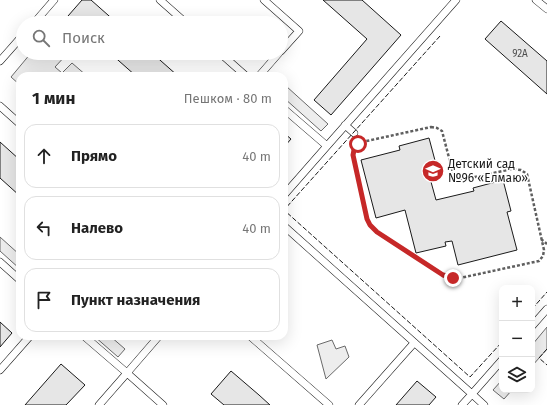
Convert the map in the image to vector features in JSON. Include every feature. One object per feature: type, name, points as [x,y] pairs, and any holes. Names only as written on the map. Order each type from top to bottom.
[{"type":"lane","points":[[40,16],[54,0]]},
{"type":"lane","points":[[160,0],[178,16]]},
{"type":"lane","points":[[264,0],[282,16]]},
{"type":"lane","points":[[288,190],[456,0]]},
{"type":"lane","points":[[536,0],[547,9]]},
{"type":"lane","points":[[288,21],[299,31],[288,43]]},
{"type":"lane","points":[[0,61],[16,43]]},
{"type":"lane","points":[[228,60],[241,72]]},
{"type":"lane","points":[[262,72],[273,60]]},
{"type":"lane","points":[[0,106],[16,120]]},
{"type":"lane","points":[[288,112],[327,146]]},
{"type":"lane","points":[[345,125],[354,132]]},
{"type":"lane","points":[[288,230],[484,405]]},
{"type":"lane","points":[[0,262],[16,276]]},
{"type":"lane","points":[[535,323],[547,309]]},
{"type":"lane","points":[[0,370],[26,340]]},
{"type":"lane","points":[[89,340],[163,405]]},
{"type":"lane","points":[[99,405],[156,340]]},
{"type":"lane","points":[[255,340],[329,405]]},
{"type":"lane","points":[[359,405],[414,343]]},
{"type":"lane","points":[[462,405],[499,363]]},
{"type":"path","points":[[541,239],[544,250],[543,256],[539,261],[460,278],[448,277],[377,232],[370,225],[367,219],[353,155],[354,150],[358,144],[362,142],[431,127],[437,128],[442,131],[445,136],[453,173],[457,179],[461,180],[512,169],[521,170],[527,174],[541,239],[547,244]]},
{"type":"shaded area","points":[[25,60],[61,60],[55,67],[61,72],[16,72],[16,81],[11,77]]},
{"type":"shaded area","points":[[72,63],[82,72],[63,72]]},
{"type":"shaded area","points":[[288,88],[328,124],[321,131],[288,102]]},
{"type":"shaded area","points":[[0,237],[16,251],[16,265],[0,251]]},
{"type":"shaded area","points":[[547,327],[547,349],[535,363],[535,357],[535,341]]},
{"type":"shaded area","points":[[99,340],[115,340],[125,349],[118,357]]},
{"type":"shaded area","points":[[332,340],[336,349],[345,346],[349,357],[326,379],[317,345]]},
{"type":"shaded area","points":[[499,383],[499,393],[509,393],[504,399],[493,390]]},
{"type":"building","points":[[82,0],[91,0],[109,16],[68,16]]},
{"type":"building","points":[[323,0],[362,0],[401,35],[331,115],[314,100],[367,39]]},
{"type":"building","points":[[501,21],[547,61],[547,94],[485,39]]},
{"type":"building","points":[[118,60],[160,60],[173,72],[131,72]]},
{"type":"building","points":[[429,138],[437,168],[428,171],[436,200],[474,191],[473,188],[503,180],[511,211],[507,212],[517,250],[458,265],[452,241],[445,242],[446,246],[416,253],[405,210],[376,218],[361,160],[400,150],[399,146]]},
{"type":"building","points":[[0,142],[16,156],[16,192],[0,178]]},
{"type":"building","points":[[0,322],[12,333],[0,347]]},
{"type":"building","points":[[61,364],[85,385],[66,405],[25,405]]},
{"type":"building","points":[[231,371],[270,405],[224,405],[211,394]]},
{"type":"building","points":[[417,381],[436,397],[429,405],[396,405]]},
{"type":"fence","points":[[288,206],[440,36]]},
{"type":"fence","points":[[288,214],[470,377],[499,345]]},
{"type":"fence","points":[[535,306],[547,292]]},
{"type":"fence","points":[[547,349],[539,358],[547,365]]},
{"type":"place","name":"Детский сад №96 «Елмаю»","points":[[433,171]]},
{"type":"route","points":[[358,144],[353,155],[367,219],[370,225],[377,232],[443,275],[453,278]]}]
